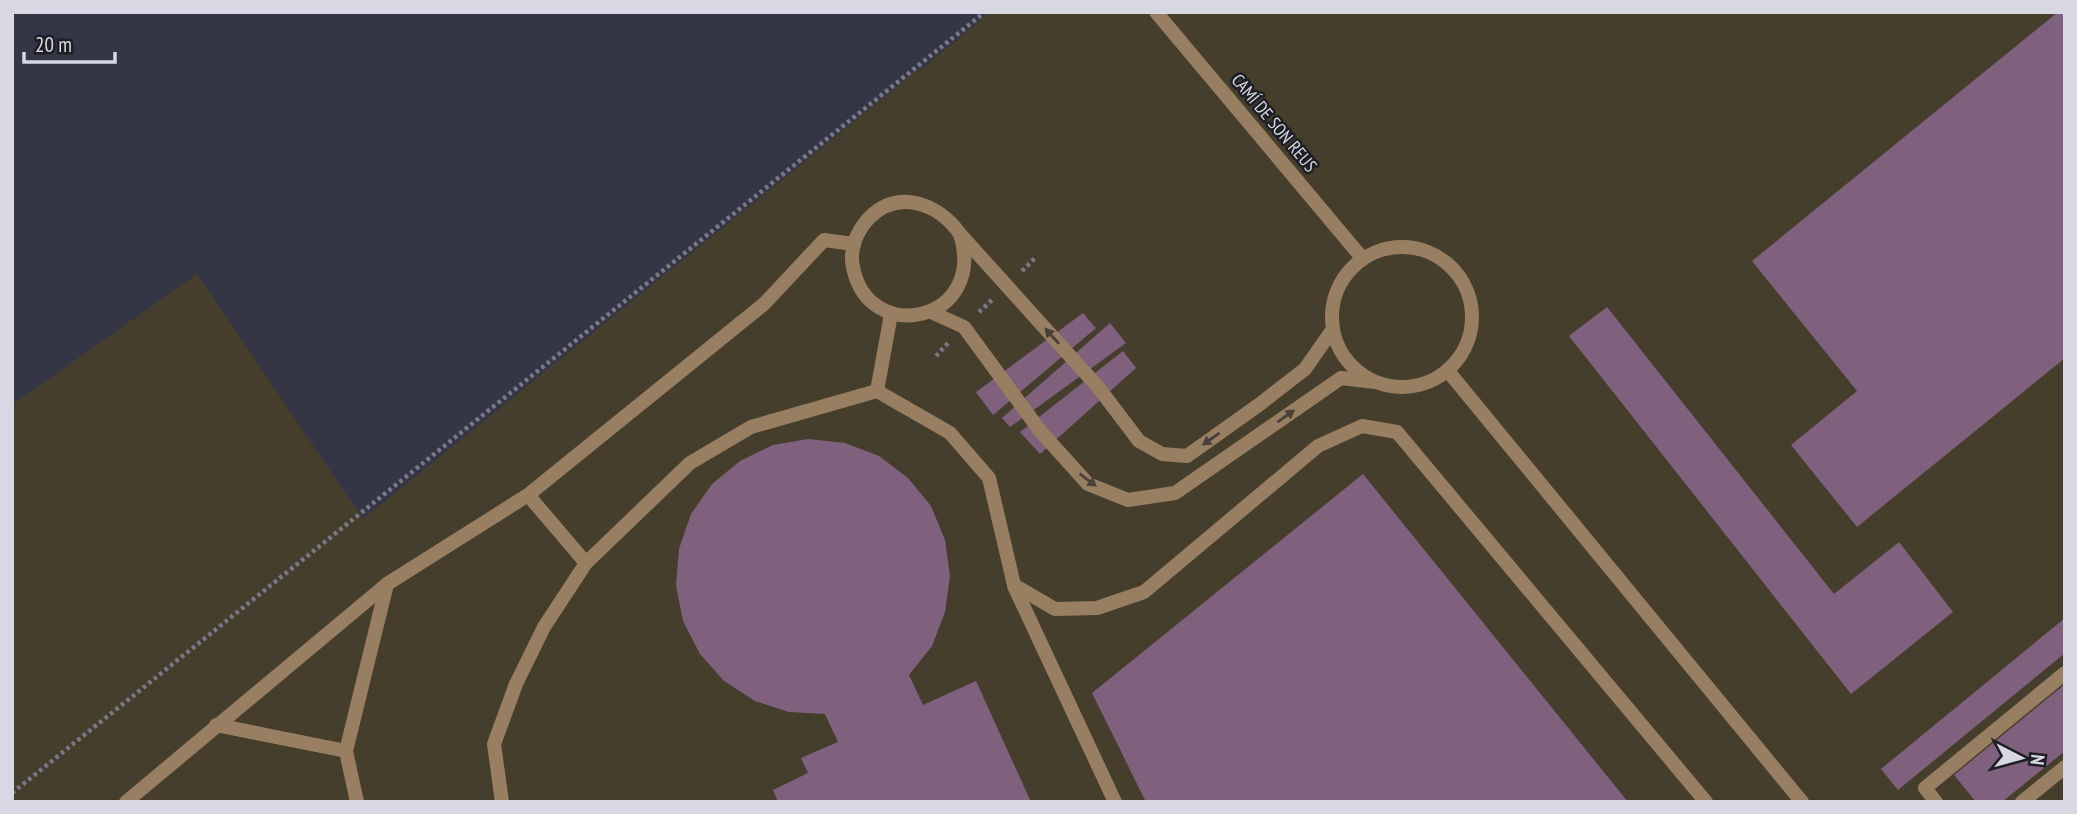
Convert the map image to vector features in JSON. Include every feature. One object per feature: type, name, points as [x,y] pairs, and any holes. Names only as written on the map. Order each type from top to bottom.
[{"type":"street","name":"CAMÍ DE SON REUS","points":[[1156,12],[1363,259]]},
{"type":"street","points":[[960,233],[965,251],[965,270],[958,288],[946,302],[931,312],[911,316],[891,314],[870,300],[855,278],[852,261],[854,244],[861,228],[872,215],[903,202],[920,203],[936,209],[950,219],[1098,387],[1139,441],[1162,454],[1187,456],[1261,404],[1305,369],[1333,329]]},
{"type":"street","points":[[126,802],[387,584],[528,495],[764,304],[824,240],[854,244]]},
{"type":"street","points":[[931,312],[964,327],[1041,432],[1088,484],[1128,500],[1175,493],[1342,378],[1394,387],[1413,387],[1432,381],[1448,371],[1465,348],[1473,319],[1470,300],[1463,281],[1443,260],[1424,250],[1404,247],[1382,250],[1363,259],[1348,272],[1338,290],[1332,309],[1333,329],[1341,351],[1356,370],[1375,382]]},
{"type":"street","points":[[877,391],[891,314]]},
{"type":"street","points":[[1448,371],[1802,802]]},
{"type":"street","points":[[502,802],[494,744],[516,684],[544,627],[586,563],[690,463],[751,427],[877,391],[950,433],[989,478],[1014,585],[1115,802]]},
{"type":"street","points":[[1014,585],[1055,609],[1097,608],[1144,592],[1318,446],[1362,426],[1397,432],[1706,802]]},
{"type":"street","points":[[528,495],[586,563]]},
{"type":"street","points":[[357,802],[346,751],[387,584]]},
{"type":"street","points":[[1937,802],[1925,788],[2065,673]]},
{"type":"street","points":[[216,725],[346,751]]},
{"type":"street","points":[[2022,802],[2065,767]]},
{"type":"path","points":[[12,793],[985,12]]},
{"type":"path","points":[[936,356],[1036,257]]},
{"type":"shaded area","points":[[990,12],[2065,12],[2065,802],[12,802],[12,405],[197,274],[363,519]]},
{"type":"building","points":[[2058,12],[2065,12],[2065,358],[1857,527],[1791,445],[1857,391],[1752,261]]},
{"type":"building","points":[[1607,307],[1834,594],[1899,542],[1953,612],[1851,694],[1569,336]]},
{"type":"building","points":[[1083,313],[1096,328],[993,415],[976,392]]},
{"type":"building","points":[[1110,323],[1126,343],[1010,427],[1002,418]]},
{"type":"building","points":[[1123,351],[1136,368],[1040,454],[1020,432]]},
{"type":"building","points":[[808,439],[845,443],[879,456],[908,478],[931,506],[945,540],[950,576],[945,612],[932,646],[909,675],[923,705],[976,681],[1031,802],[778,802],[773,790],[808,773],[801,758],[838,742],[825,714],[789,712],[755,701],[724,681],[700,654],[683,621],[676,585],[679,549],[691,514],[712,484],[740,461],[773,445]]},
{"type":"building","points":[[1363,474],[1628,802],[1146,802],[1092,693]]},
{"type":"building","points":[[2065,618],[2065,653],[1898,790],[1881,769]]},
{"type":"building","points":[[2065,684],[2065,751],[2002,802],[1976,802],[1954,775]]}]
